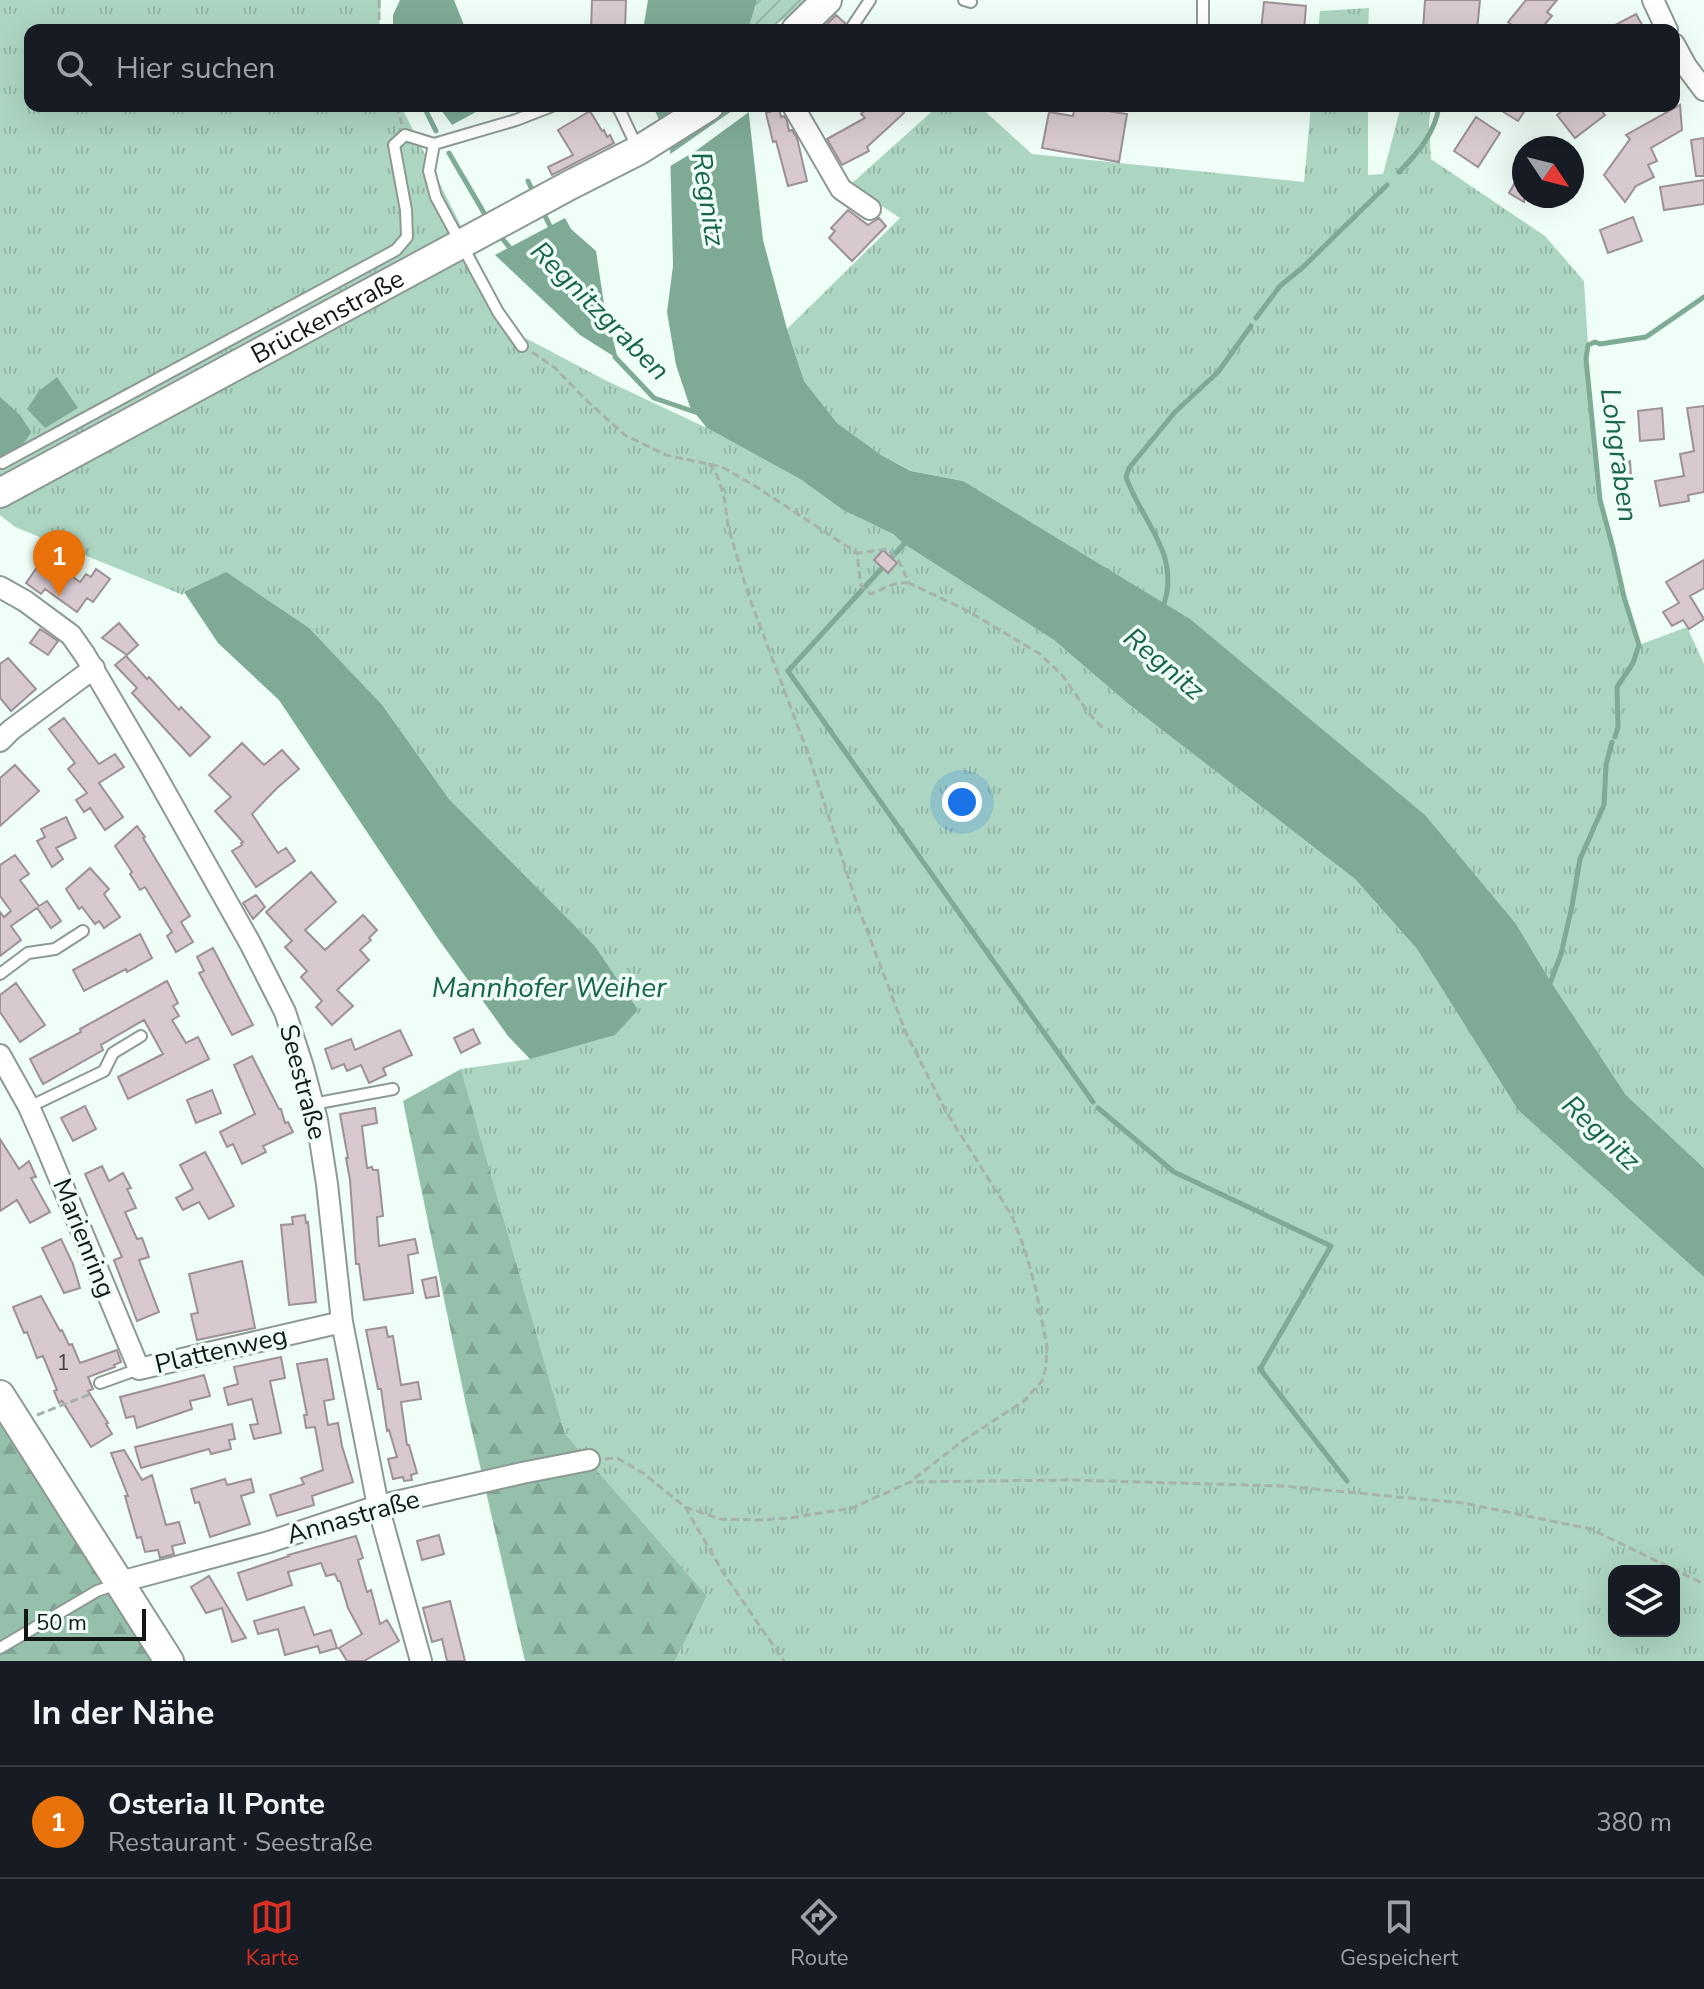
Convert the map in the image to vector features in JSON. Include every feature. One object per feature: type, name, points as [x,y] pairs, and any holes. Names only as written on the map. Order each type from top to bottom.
[{"type":"main road","points":[[802,24],[827,0]]},
{"type":"main road","name":"Brückenstraße","points":[[0,493],[459,240],[647,145],[699,112]]},
{"type":"main road","points":[[0,1395],[169,1661]]},
{"type":"street","points":[[1653,0],[1664,24]]},
{"type":"street","points":[[1680,55],[1704,90]]},
{"type":"street","points":[[796,112],[841,189],[870,209]]},
{"type":"street","name":"Seestraße","points":[[0,587],[25,601],[71,635],[94,668],[285,1012],[313,1104],[327,1184],[342,1322],[378,1506],[421,1661]]},
{"type":"street","points":[[0,741],[94,668]]},
{"type":"street","name":"Marienring","points":[[0,1055],[29,1107],[139,1369]]},
{"type":"street","name":"Plattenweg","points":[[139,1369],[342,1322]]},
{"type":"street","name":"Annastraße","points":[[120,1582],[269,1542],[378,1506],[589,1460]]},
{"type":"lane","points":[[854,24],[870,0]]},
{"type":"lane","points":[[1203,0],[1203,24]]},
{"type":"lane","points":[[2,463],[396,250],[407,237],[406,210],[394,145],[405,135],[434,144],[537,112]]},
{"type":"lane","points":[[621,112],[647,145]]},
{"type":"lane","points":[[434,144],[429,171],[436,197],[491,298],[522,346]]},
{"type":"lane","points":[[0,974],[28,953],[55,949],[83,931]]},
{"type":"lane","points":[[29,1107],[104,1071],[113,1053],[141,1036]]},
{"type":"lane","points":[[313,1104],[393,1089]]},
{"type":"lane","name":"Plattenweg","points":[[100,1383],[139,1369]]},
{"type":"lane","points":[[0,1648],[97,1591],[120,1582]]},
{"type":"path","points":[[379,0],[379,24]]},
{"type":"path","points":[[398,112],[405,135]]},
{"type":"path","points":[[522,346],[555,368],[625,435],[666,455],[722,467],[857,553],[887,549],[898,559],[909,583]]},
{"type":"path","points":[[589,1460],[617,1458],[643,1473],[685,1507],[720,1519],[789,1518],[852,1508],[910,1482],[964,1440],[1024,1401],[1042,1381],[1046,1366],[1044,1327],[1015,1222],[945,1110],[906,1033],[857,904],[809,756],[748,594],[728,526],[724,496],[709,463]]},
{"type":"path","points":[[857,553],[861,586],[871,594],[889,586],[909,583],[966,610],[1040,654],[1062,675],[1090,715],[1105,730]]},
{"type":"path","points":[[34,1417],[98,1391],[100,1383]]},
{"type":"path","points":[[910,1482],[1070,1480],[1268,1485],[1463,1503],[1591,1529],[1704,1584]]},
{"type":"path","points":[[685,1507],[724,1574],[784,1661]]},
{"type":"green space","points":[[0,0],[381,0],[379,24],[24,24],[24,112],[404,112],[514,332],[607,381],[707,428],[800,479],[843,510],[893,534],[1054,640],[1126,702],[1355,879],[1417,949],[1518,1110],[1704,1277],[1704,1661],[675,1661],[707,1596],[565,1434],[461,1069],[530,1059],[594,945],[449,799],[383,706],[184,591],[183,595],[15,527],[0,515]]},
{"type":"green space","points":[[757,0],[811,0],[777,24],[750,24]]},
{"type":"green space","points":[[1369,8],[1368,24],[1319,24],[1320,11]]},
{"type":"green space","points":[[931,112],[986,112],[1032,154],[1304,182],[1310,112],[1368,112],[1368,175],[1383,174],[1399,112],[1430,112],[1431,159],[1545,236],[1584,281],[1586,359],[1600,500],[1639,645],[1687,627],[1704,664],[1704,1168],[1626,1095],[1516,924],[963,481],[912,471],[881,455],[837,423],[804,381],[787,329],[900,218],[850,185]]},
{"type":"green space","points":[[461,1069],[565,1434],[707,1596],[675,1661],[525,1661],[466,1405],[403,1101]]},
{"type":"green space","points":[[0,1395],[118,1577],[186,1661],[0,1661]]},
{"type":"water","points":[[400,0],[454,0],[464,24],[393,24],[393,15]]},
{"type":"water","points":[[648,0],[757,0],[750,24],[644,24]]},
{"type":"water","points":[[442,112],[476,112],[452,125]]},
{"type":"water","name":"Regnitz","points":[[656,112],[749,112],[763,240],[787,329],[804,381],[837,423],[881,455],[911,471],[963,481],[1190,619],[1425,815],[1516,924],[1626,1095],[1704,1168],[1704,1277],[1518,1110],[1417,949],[1355,879],[1126,702],[1054,640],[893,534],[843,510],[800,479],[707,428],[690,407],[676,365],[667,312],[673,266],[670,146]]},
{"type":"water","points":[[565,218],[571,229],[596,251],[604,304],[618,359],[580,335],[495,255]]},
{"type":"water","points":[[57,377],[78,408],[45,428],[27,409],[39,391]]},
{"type":"water","points":[[0,397],[20,415],[31,432],[26,441],[0,456]]},
{"type":"water","name":"Mannhofer Weiher","points":[[226,572],[309,628],[383,706],[449,799],[594,945],[638,1010],[615,1035],[530,1059],[508,1036],[437,937],[279,700],[218,643],[184,592]]},
{"type":"pier","points":[[730,112],[749,112],[667,168],[666,157]]},
{"type":"building","points":[[592,0],[626,0],[625,24],[591,24]]},
{"type":"building","points":[[1425,0],[1480,0],[1478,24],[1423,24]]},
{"type":"building","points":[[1526,0],[1557,0],[1547,12],[1552,16],[1545,24],[1508,22]]},
{"type":"building","points":[[1264,2],[1306,6],[1304,24],[1262,24]]},
{"type":"building","points":[[1636,14],[1642,24],[1617,24]]},
{"type":"building","points":[[836,15],[845,23],[845,24],[827,24]]},
{"type":"building","points":[[1680,105],[1682,130],[1651,148],[1657,161],[1648,165],[1654,177],[1636,186],[1625,202],[1604,175],[1630,139],[1626,135],[1667,112],[1680,112]]},
{"type":"building","points":[[591,112],[614,143],[552,175],[548,167],[573,155],[558,130]]},
{"type":"building","points":[[780,112],[781,117],[784,116],[789,131],[792,130],[797,138],[807,181],[788,186],[766,113]]},
{"type":"building","points":[[1049,112],[1073,116],[1074,112],[1127,114],[1119,162],[1042,148]]},
{"type":"building","points":[[1504,112],[1524,112],[1518,121]]},
{"type":"building","points":[[1561,112],[1603,112],[1605,115],[1578,136],[1573,136],[1557,115]]},
{"type":"building","points":[[904,113],[867,147],[869,151],[842,165],[827,139],[865,118],[861,114]]},
{"type":"building","points":[[1476,117],[1500,133],[1478,167],[1454,151]]},
{"type":"building","points":[[1704,138],[1704,176],[1696,176],[1691,140]]},
{"type":"building","points":[[1704,180],[1704,204],[1664,210],[1660,187]]},
{"type":"building","points":[[848,210],[868,225],[879,218],[886,226],[852,261],[829,238],[835,231],[831,228]]},
{"type":"building","points":[[1633,217],[1642,241],[1608,253],[1600,230]]},
{"type":"building","points":[[1704,406],[1704,492],[1688,495],[1689,501],[1660,506],[1655,481],[1684,476],[1680,454],[1694,451],[1687,408]]},
{"type":"building","points":[[1662,408],[1664,439],[1640,441],[1638,411]]},
{"type":"building","points":[[1630,461],[1631,476],[1614,478],[1613,462]]},
{"type":"building","points":[[883,550],[897,563],[888,573],[874,560]]},
{"type":"building","points":[[45,556],[80,582],[86,574],[91,577],[96,569],[110,579],[93,602],[87,598],[77,612],[45,589],[41,594],[26,583]]},
{"type":"building","points":[[1704,560],[1704,588],[1690,596],[1704,619],[1689,629],[1683,620],[1672,626],[1663,612],[1679,603],[1666,582]]},
{"type":"building","points":[[119,623],[138,645],[127,655],[102,638]]},
{"type":"building","points":[[40,629],[58,641],[48,655],[30,643]]},
{"type":"building","points":[[126,656],[210,737],[190,756],[132,693],[137,688],[115,665]]},
{"type":"building","points":[[8,658],[36,689],[11,711],[0,698],[0,664]]},
{"type":"building","points":[[64,718],[99,764],[115,754],[124,767],[99,783],[123,817],[105,830],[90,808],[84,812],[76,800],[87,793],[68,769],[75,763],[49,729]]},
{"type":"building","points":[[242,743],[264,765],[282,750],[299,769],[252,814],[278,853],[286,848],[295,861],[256,887],[232,851],[243,842],[215,811],[231,797],[209,775]]},
{"type":"building","points":[[15,765],[39,791],[0,826],[0,778]]},
{"type":"building","points":[[66,817],[76,838],[56,848],[63,859],[52,867],[37,841],[45,837],[41,829]]},
{"type":"building","points":[[137,826],[190,916],[181,922],[193,942],[176,952],[167,936],[172,932],[145,887],[140,890],[115,846]]},
{"type":"building","points":[[15,855],[29,874],[20,880],[39,906],[47,901],[61,921],[51,928],[37,908],[11,926],[21,940],[0,956],[0,912],[4,917],[11,911],[0,896],[0,865]]},
{"type":"building","points":[[90,868],[109,889],[104,894],[120,917],[104,928],[99,921],[95,924],[82,907],[79,909],[66,889]]},
{"type":"building","points":[[311,872],[336,902],[305,930],[325,950],[363,915],[377,930],[360,950],[369,960],[337,990],[353,1006],[332,1025],[316,1007],[322,1001],[301,977],[307,971],[285,947],[292,941],[266,912]]},
{"type":"building","points":[[256,895],[265,907],[253,919],[243,903]]},
{"type":"building","points":[[140,934],[152,958],[84,991],[73,970]]},
{"type":"building","points":[[213,948],[253,1025],[232,1035],[199,973],[204,971],[197,957]]},
{"type":"building","points":[[167,981],[178,1003],[173,1006],[179,1016],[172,1020],[186,1043],[198,1037],[209,1059],[128,1099],[118,1077],[163,1054],[144,1020],[101,1045],[103,1050],[43,1084],[30,1059]]},
{"type":"building","points":[[16,983],[45,1025],[20,1042],[0,1012],[0,995]]},
{"type":"building","points":[[473,1029],[480,1043],[461,1053],[454,1038]]},
{"type":"building","points":[[400,1030],[412,1055],[383,1068],[386,1075],[369,1083],[361,1065],[347,1071],[344,1064],[332,1069],[325,1049],[351,1039],[355,1050]]},
{"type":"building","points":[[252,1056],[281,1109],[285,1123],[288,1122],[293,1132],[263,1146],[266,1152],[242,1164],[233,1144],[227,1147],[220,1132],[255,1114],[234,1065]]},
{"type":"building","points":[[212,1090],[221,1113],[196,1123],[187,1100]]},
{"type":"building","points":[[85,1106],[96,1129],[73,1141],[61,1118]]},
{"type":"building","points":[[375,1108],[377,1123],[362,1126],[367,1168],[378,1170],[383,1216],[377,1217],[379,1246],[415,1239],[418,1253],[408,1255],[413,1293],[364,1300],[359,1264],[356,1264],[348,1158],[340,1114]]},
{"type":"building","points":[[0,1139],[19,1169],[29,1161],[36,1177],[31,1178],[50,1212],[30,1223],[17,1200],[0,1211]]},
{"type":"building","points":[[205,1152],[234,1206],[209,1219],[199,1202],[183,1210],[176,1198],[193,1189],[180,1165]]},
{"type":"building","points":[[102,1166],[109,1181],[123,1173],[131,1188],[127,1189],[136,1208],[125,1212],[137,1239],[142,1238],[149,1257],[139,1260],[159,1312],[137,1321],[114,1260],[122,1257],[85,1174]]},
{"type":"building","points":[[305,1215],[316,1302],[289,1305],[281,1225],[293,1224],[292,1217]]},
{"type":"building","points":[[61,1239],[80,1288],[64,1293],[42,1248]]},
{"type":"building","points":[[242,1261],[255,1328],[197,1340],[191,1314],[198,1313],[189,1274]]},
{"type":"building","points":[[436,1277],[439,1296],[426,1298],[422,1280]]},
{"type":"building","points":[[41,1296],[69,1345],[72,1344],[80,1363],[117,1350],[121,1362],[88,1377],[93,1389],[88,1391],[112,1434],[91,1447],[62,1401],[59,1403],[43,1356],[37,1358],[13,1307]]},
{"type":"building","points":[[386,1327],[388,1337],[393,1336],[401,1385],[418,1382],[421,1399],[401,1402],[407,1445],[417,1473],[411,1475],[412,1480],[404,1481],[403,1477],[393,1479],[388,1459],[397,1457],[387,1431],[381,1389],[378,1389],[366,1330]]},
{"type":"building","points":[[281,1357],[285,1378],[270,1381],[281,1433],[254,1439],[250,1425],[258,1424],[252,1399],[228,1405],[224,1388],[238,1384],[234,1367]]},
{"type":"building","points":[[327,1359],[334,1399],[324,1401],[328,1425],[338,1423],[353,1482],[312,1496],[314,1505],[277,1516],[270,1495],[304,1484],[301,1478],[323,1470],[315,1427],[306,1428],[304,1415],[307,1415],[297,1364]]},
{"type":"building","points":[[204,1375],[210,1396],[190,1401],[192,1409],[137,1428],[134,1416],[126,1418],[120,1397]]},
{"type":"building","points":[[232,1424],[235,1439],[229,1440],[231,1449],[211,1454],[209,1449],[141,1468],[135,1447]]},
{"type":"building","points":[[124,1450],[142,1480],[152,1475],[166,1525],[179,1522],[185,1543],[172,1546],[174,1554],[160,1558],[158,1550],[145,1552],[141,1537],[137,1538],[125,1496],[128,1496],[111,1453]]},
{"type":"building","points":[[225,1479],[227,1485],[251,1479],[254,1492],[241,1496],[250,1524],[210,1537],[199,1502],[195,1503],[191,1489]]},
{"type":"building","points":[[439,1535],[444,1554],[422,1560],[417,1541]]},
{"type":"building","points":[[356,1536],[363,1558],[358,1560],[367,1592],[371,1590],[380,1624],[387,1620],[399,1641],[364,1661],[347,1661],[339,1648],[362,1634],[348,1608],[340,1581],[335,1574],[326,1576],[321,1563],[288,1572],[292,1585],[247,1600],[238,1573]]},
{"type":"building","points":[[209,1576],[246,1638],[232,1642],[222,1608],[206,1613],[191,1587]]},
{"type":"building","points":[[450,1601],[465,1661],[447,1661],[442,1639],[432,1642],[423,1608]]},
{"type":"building","points":[[304,1607],[314,1635],[331,1630],[337,1648],[320,1653],[318,1646],[285,1655],[278,1629],[258,1634],[254,1621]]},
{"type":"waterway","name":"Regnitzgraben","points":[[426,112],[436,131]]},
{"type":"waterway","points":[[1399,172],[1425,142],[1438,112]]},
{"type":"waterway","name":"Regnitzgraben","points":[[449,153],[487,218]]},
{"type":"waterway","points":[[528,181],[534,194]]},
{"type":"waterway","points":[[1256,318],[1280,286],[1387,185]]},
{"type":"waterway","points":[[542,210],[552,230]]},
{"type":"waterway","name":"Regnitzgraben","points":[[497,232],[514,253]]},
{"type":"waterway","name":"Lohgraben","points":[[1615,737],[1618,727],[1617,687],[1633,663],[1639,645],[1600,500],[1586,359],[1588,345],[1646,337],[1704,297]]},
{"type":"waterway","points":[[1163,607],[1168,588],[1164,555],[1126,477],[1129,468],[1175,412],[1218,372],[1251,326]]},
{"type":"waterway","name":"Regnitzgraben","points":[[615,357],[654,398],[698,413]]},
{"type":"waterway","points":[[904,544],[788,671],[1093,1102]]},
{"type":"waterway","name":"Lohgraben","points":[[1549,986],[1561,954],[1580,859],[1604,805],[1606,765],[1612,742]]},
{"type":"waterway","points":[[1098,1108],[1174,1172],[1331,1246],[1260,1369],[1347,1481]]},
{"type":"place","name":"Osteria Il Ponte","points":[[59,596]]}]
